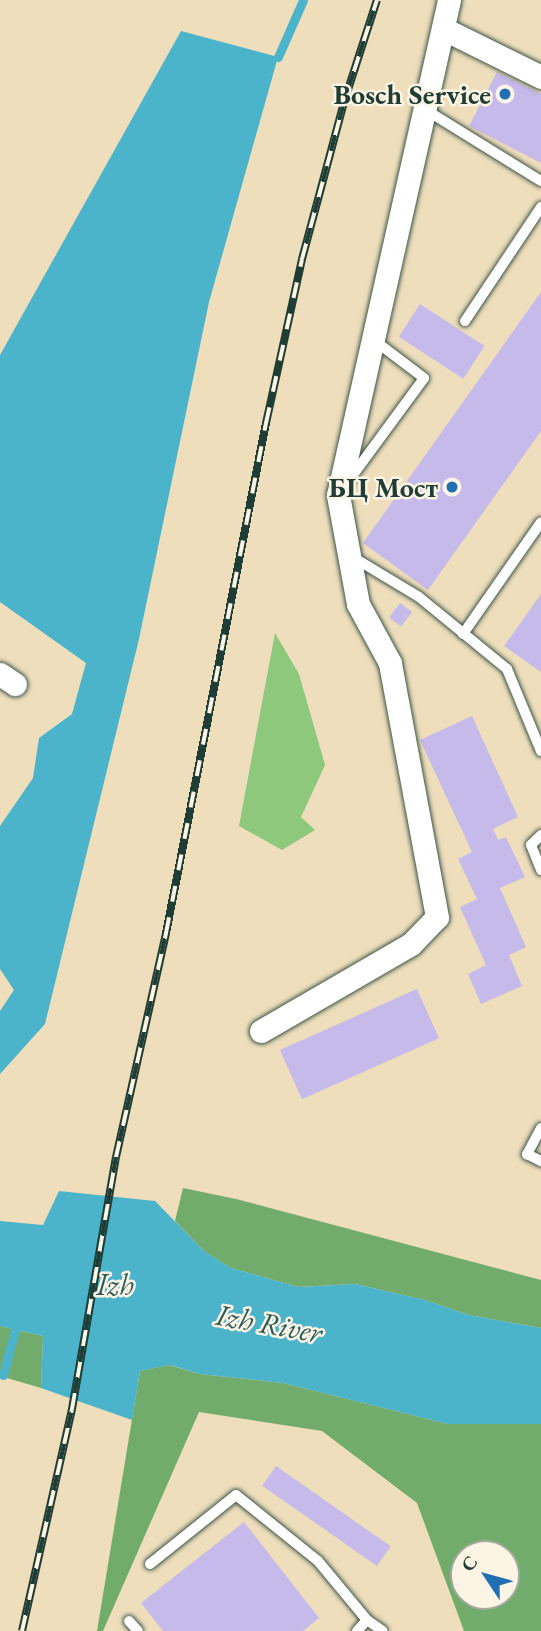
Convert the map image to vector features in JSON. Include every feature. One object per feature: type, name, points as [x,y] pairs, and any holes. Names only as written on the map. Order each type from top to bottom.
[{"type":"street","points":[[261,1031],[411,944],[437,917],[390,663],[358,604],[338,495],[449,0]]},
{"type":"street","points":[[444,29],[541,77]]},
{"type":"lane","points":[[425,110],[541,181]]},
{"type":"lane","points":[[465,321],[541,207]]},
{"type":"lane","points":[[338,495],[424,378],[374,340]]},
{"type":"lane","points":[[463,634],[541,522]]},
{"type":"lane","points":[[349,555],[419,597],[507,669],[539,742]]},
{"type":"lane","points":[[541,835],[531,845],[541,870]]},
{"type":"lane","points":[[541,1128],[527,1154],[541,1161]]},
{"type":"lane","points":[[150,1564],[236,1495],[318,1561],[367,1620],[383,1631]]},
{"type":"lane","points":[[356,1631],[367,1620]]},
{"type":"lane","points":[[129,1621],[138,1631]]},
{"type":"green space","points":[[275,633],[299,674],[325,765],[301,817],[315,830],[282,850],[239,826]]},
{"type":"green space","points":[[183,1188],[236,1199],[541,1280],[541,1328],[469,1315],[425,1300],[355,1284],[298,1287],[231,1268],[204,1251],[175,1221]]},
{"type":"green space","points":[[0,1326],[43,1336],[41,1388],[0,1376]]},
{"type":"green space","points":[[169,1365],[200,1374],[283,1383],[448,1424],[541,1424],[541,1631],[464,1631],[456,1610],[520,1610],[520,1540],[450,1540],[450,1593],[417,1503],[322,1431],[199,1412],[103,1631],[97,1631],[140,1371]]},
{"type":"water","points":[[181,31],[278,57],[209,302],[139,639],[45,1024],[0,1074],[0,1011],[14,990],[0,969],[0,826],[33,778],[39,738],[72,714],[86,663],[0,602],[0,355]]},
{"type":"water","name":"Izh","points":[[59,1191],[155,1201],[204,1251],[231,1268],[298,1287],[355,1284],[425,1300],[469,1315],[541,1328],[541,1424],[448,1424],[283,1383],[200,1374],[170,1365],[140,1371],[132,1420],[41,1388],[43,1336],[0,1326],[0,1221],[43,1225]]},
{"type":"building","points":[[497,72],[541,94],[541,163],[469,126]]},
{"type":"building","name":"БЦ Мост","points":[[541,292],[541,431],[428,590],[363,543]]},
{"type":"building","points":[[420,304],[485,346],[463,379],[399,337]]},
{"type":"building","points":[[541,594],[541,672],[504,646]]},
{"type":"building","points":[[400,603],[412,612],[401,626],[389,617]]},
{"type":"building","points":[[472,716],[518,817],[493,829],[498,840],[506,837],[525,877],[500,888],[526,947],[509,955],[522,986],[481,1004],[468,974],[486,965],[460,907],[477,899],[458,859],[472,852],[420,740]]},
{"type":"building","points":[[417,989],[439,1038],[302,1099],[280,1050]]},
{"type":"building","points":[[276,1466],[391,1546],[377,1566],[262,1486]]},
{"type":"building","points":[[244,1522],[319,1618],[303,1631],[163,1631],[141,1603]]},
{"type":"waterway","points":[[278,57],[303,0]]},
{"type":"waterway","points":[[3,1375],[15,1330]]},
{"type":"railway","points":[[22,1631],[72,1409],[116,1157],[166,933],[266,423],[302,259],[344,102],[377,0]]},
{"type":"place","name":"Bosch Service","points":[[505,94]]},
{"type":"place","name":"БЦ Мост","points":[[452,487]]},
{"type":"water label","name":"Izh River","points":[[269,1324]]}]
